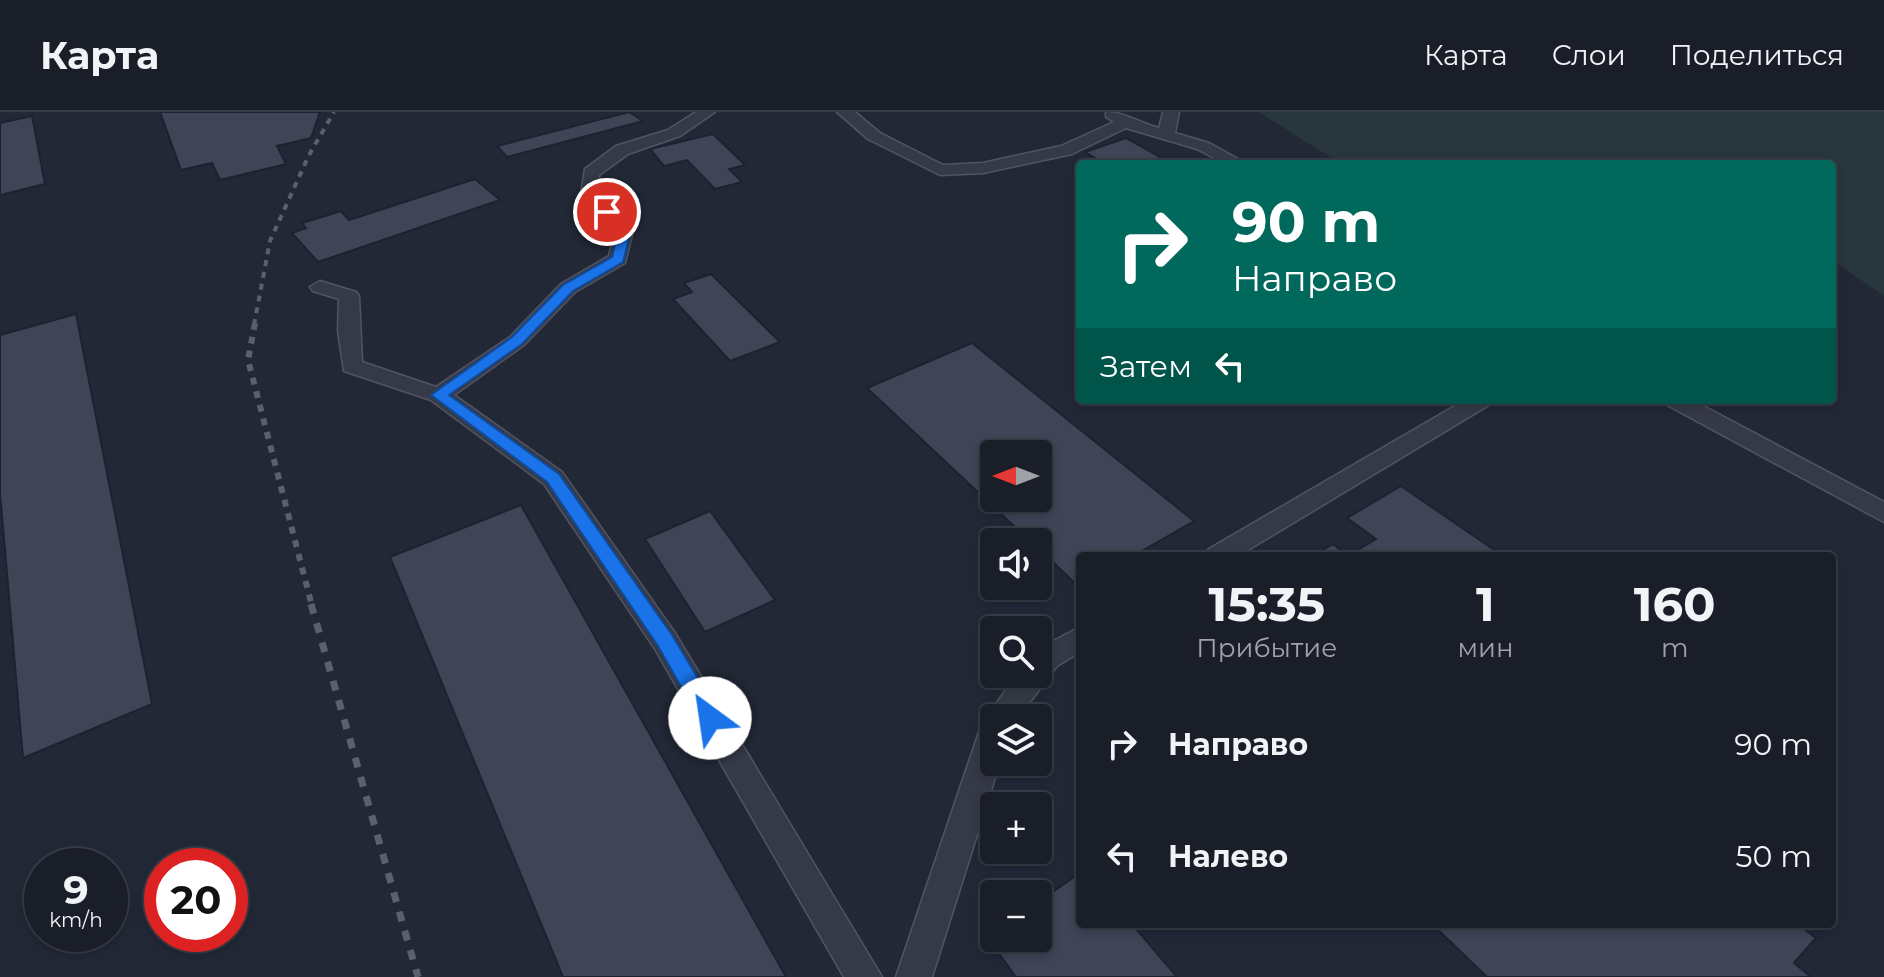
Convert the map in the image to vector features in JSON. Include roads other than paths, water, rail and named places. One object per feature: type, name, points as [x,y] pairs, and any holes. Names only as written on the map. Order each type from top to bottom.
[{"type":"lane","points":[[439,395],[517,341],[568,288],[618,259],[624,231],[590,193],[591,173],[622,150],[674,133],[707,112]]},
{"type":"lane","points":[[845,112],[874,136],[940,170],[983,168],[1066,150],[1125,123]]},
{"type":"lane","points":[[1109,112],[1125,123],[1203,146],[1231,160]]},
{"type":"lane","points":[[1167,135],[1171,112]]},
{"type":"lane","points":[[320,287],[349,296],[348,331],[352,366],[439,395],[553,478],[665,641],[864,977]]},
{"type":"lane","points":[[1225,552],[1474,404]]},
{"type":"lane","points":[[1682,404],[1884,513]]},
{"type":"lane","points":[[1052,655],[1076,640]]},
{"type":"lane","points":[[1012,704],[1024,688]]},
{"type":"lane","points":[[914,977],[980,775]]},
{"type":"railway","points":[[254,325],[270,241],[309,155],[334,112]]},
{"type":"railway","points":[[255,323],[248,360],[312,606]]},
{"type":"railway","points":[[311,604],[418,977]]}]
